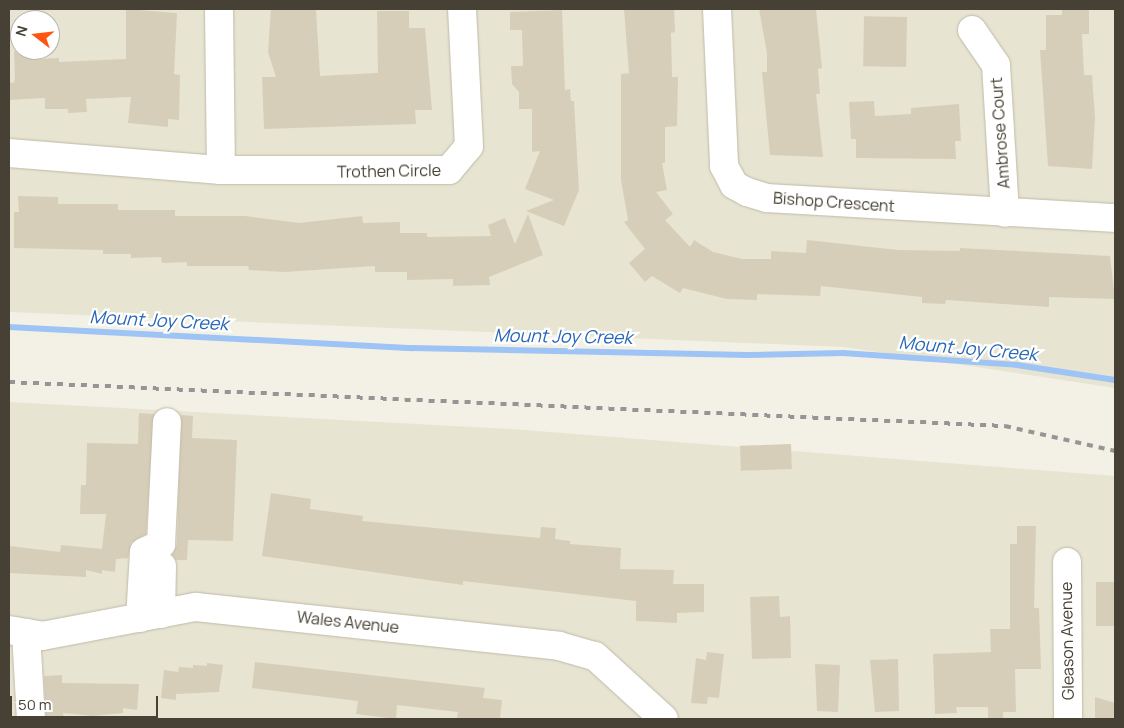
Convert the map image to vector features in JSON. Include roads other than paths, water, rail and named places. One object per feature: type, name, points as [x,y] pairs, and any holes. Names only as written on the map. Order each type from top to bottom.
[{"type":"street","points":[[219,9],[221,170]]},
{"type":"street","name":"Trothen Circle","points":[[9,153],[221,170],[449,170],[469,146],[462,9]]},
{"type":"street","name":"Bishop Crescent","points":[[717,9],[719,122],[724,166],[734,184],[767,198],[1115,218]]},
{"type":"street","name":"Ambrose Court","points":[[972,30],[996,65],[1005,213]]},
{"type":"street","points":[[150,616],[144,552],[161,544],[168,422]]},
{"type":"street","name":"Gleason Avenue","points":[[1067,562],[1068,719]]},
{"type":"street","points":[[150,616],[162,566]]},
{"type":"street","name":"Wales Avenue","points":[[18,632],[42,636],[84,630],[196,606],[462,633],[575,649],[599,660],[664,719]]},
{"type":"street","points":[[18,632],[31,719]]},
{"type":"waterway","name":"Mount Joy Creek","points":[[9,327],[412,348],[747,355],[843,353],[1017,365],[1115,380]]},
{"type":"railway","points":[[9,382],[1005,426],[1115,451]]}]
